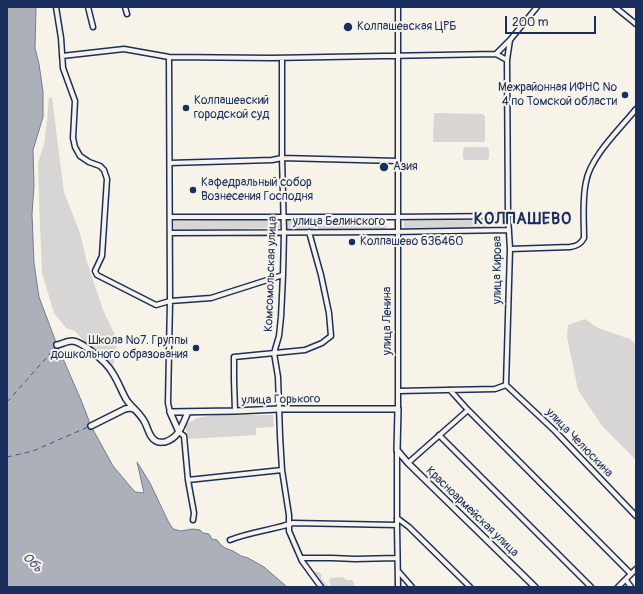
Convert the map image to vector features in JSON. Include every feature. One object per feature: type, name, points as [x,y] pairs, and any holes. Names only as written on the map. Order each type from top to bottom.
[{"type":"main road","points":[[57,345],[71,340],[79,342],[112,370],[126,399],[144,421],[155,441],[159,443],[173,438],[179,432],[188,412]]},
{"type":"main road","points":[[91,426],[125,410],[130,408],[133,409]]},
{"type":"main road","name":"улица Горького","points":[[170,412],[279,409],[398,409]]},
{"type":"main road","name":"улица Ленина","points":[[397,450],[398,409]]},
{"type":"main road","points":[[170,412],[179,432]]},
{"type":"main road","name":"Красноармейская улица","points":[[397,450],[408,463],[535,587]]},
{"type":"street","points":[[56,7],[61,38],[63,68],[75,101],[75,147],[80,156],[88,162],[100,166],[104,170],[107,179],[102,256],[95,271],[97,275],[156,305],[170,301],[211,298],[283,275]]},
{"type":"street","points":[[88,7],[93,26]]},
{"type":"street","points":[[125,7],[128,14]]},
{"type":"street","name":"улица Ленина","points":[[398,7],[398,409]]},
{"type":"street","points":[[496,54],[510,40],[537,7]]},
{"type":"street","points":[[615,7],[636,24]]},
{"type":"street","name":"улица Кирова","points":[[506,385],[510,249],[508,216],[507,60],[510,40]]},
{"type":"street","points":[[62,56],[124,49],[169,57],[282,58],[496,54],[507,60]]},
{"type":"street","points":[[169,57],[170,301],[168,403],[170,412]]},
{"type":"street","name":"Комсомольская улица","points":[[282,58],[283,275],[279,336],[274,353],[278,377],[282,470],[289,515],[289,531],[301,558],[321,587]]},
{"type":"street","points":[[510,249],[570,247],[582,243],[584,238],[584,195],[590,166],[636,109]]},
{"type":"street","points":[[170,163],[272,160],[282,158],[398,161]]},
{"type":"street","name":"улица Белинского","points":[[170,217],[508,216]]},
{"type":"street","name":"улица Белинского","points":[[170,233],[509,230]]},
{"type":"street","points":[[235,411],[234,357],[305,350],[322,343],[331,336],[330,313],[309,232]]},
{"type":"street","points":[[398,391],[495,389],[506,385]]},
{"type":"street","name":"улица Челюскина","points":[[506,385],[555,431],[636,516]]},
{"type":"street","points":[[450,390],[631,574]]},
{"type":"street","points":[[408,463],[468,410]]},
{"type":"street","points":[[179,432],[184,436],[188,480],[194,513],[193,520]]},
{"type":"street","points":[[439,435],[591,587]]},
{"type":"street","name":"улица Ленина","points":[[397,450],[398,587]]},
{"type":"street","points":[[188,480],[282,470]]},
{"type":"street","points":[[397,518],[409,527],[470,587]]},
{"type":"street","points":[[230,540],[240,536],[293,523],[397,525]]},
{"type":"street","points":[[301,558],[397,558]]},
{"type":"street","points":[[618,587],[636,570]]},
{"type":"street","points":[[398,571],[412,587]]},
{"type":"street","points":[[626,580],[632,587]]},
{"type":"shaded area","points":[[49,97],[52,98],[64,192],[80,233],[87,262],[103,310],[116,337],[117,351],[113,366],[91,349],[75,331],[66,328],[54,313],[42,273],[38,163],[44,144]]},
{"type":"shaded area","points":[[434,113],[482,114],[485,116],[485,141],[433,142]]},
{"type":"shaded area","points":[[465,147],[487,147],[489,149],[489,158],[487,160],[465,160],[463,158],[463,150]]},
{"type":"shaded area","points":[[486,218],[486,228],[404,229],[404,219]]},
{"type":"shaded area","points":[[280,219],[280,228],[174,230],[174,221]]},
{"type":"shaded area","points":[[286,219],[386,219],[386,229],[286,229]]},
{"type":"shaded area","points":[[585,319],[598,328],[630,339],[636,345],[636,460],[603,427],[578,390],[567,337],[568,325]]},
{"type":"shaded area","points":[[214,415],[273,415],[274,427],[256,428],[256,435],[188,439],[185,425],[197,418]]},
{"type":"shaded area","points":[[314,571],[319,572],[322,575],[321,577],[324,582],[331,587],[323,587],[313,573]]},
{"type":"shaded area","points":[[343,577],[354,582],[354,587],[331,587],[329,581],[330,578]]},
{"type":"water","name":"Обь","points":[[7,7],[36,7],[35,48],[43,92],[43,117],[33,150],[34,186],[32,214],[34,263],[39,297],[57,345],[91,426],[113,466],[135,492],[144,493],[137,462],[150,483],[173,529],[181,531],[192,529],[200,530],[203,533],[209,534],[212,539],[217,540],[225,548],[264,567],[287,587],[7,587]]},
{"type":"ferry route","points":[[7,402],[56,347]]},
{"type":"ferry route","points":[[7,457],[33,451],[88,427]]},
{"type":"place","name":"Колпашевская ЦРБ","points":[[348,27]]},
{"type":"place","name":"Межрайонная ИФНС № 4 по Томской области","points":[[625,95]]},
{"type":"place","name":"Колпашевский городской суд","points":[[186,108]]},
{"type":"place","name":"Азия","points":[[384,167]]},
{"type":"place","name":"Кафедральный собор Вознесения Господня","points":[[193,190]]},
{"type":"place","name":"Колпашево 636460","points":[[352,242]]},
{"type":"place","name":"Школа №7. Группы дошкольного образования","points":[[196,348]]},
{"type":"district","name":"КОЛПАШЕВО","points":[[523,220]]}]
